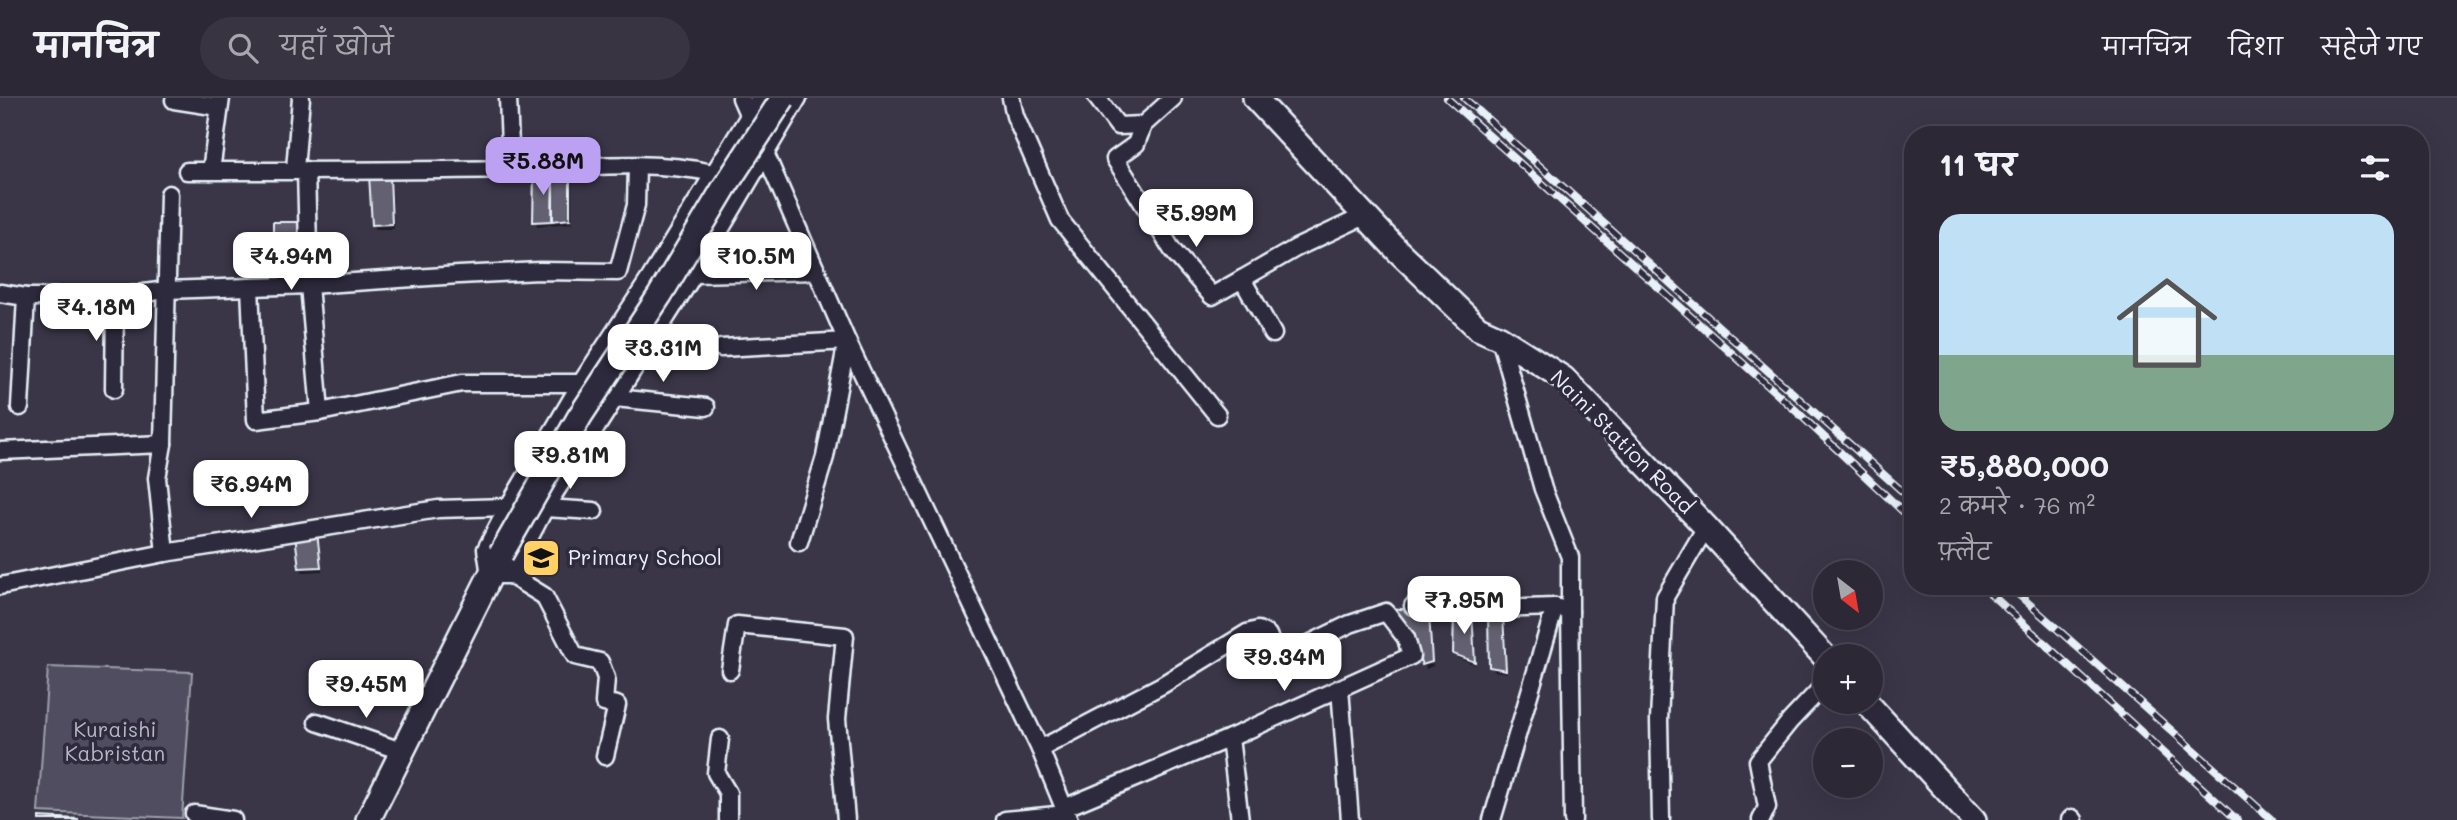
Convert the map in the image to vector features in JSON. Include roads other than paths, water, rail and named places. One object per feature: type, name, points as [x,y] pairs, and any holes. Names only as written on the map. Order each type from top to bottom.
[{"type":"street","points":[[301,98],[300,170],[320,412]]},
{"type":"street","points":[[508,98],[511,169]]},
{"type":"street","points":[[741,98],[847,341],[1040,749],[1066,814]]},
{"type":"street","points":[[605,756],[625,705],[604,703],[606,678],[600,662],[575,656],[544,596],[500,568],[486,549],[581,383],[650,278],[760,98]]},
{"type":"street","points":[[368,820],[580,416],[660,295],[783,98]]},
{"type":"street","points":[[500,568],[545,508],[694,274],[798,98]]},
{"type":"street","points":[[1011,98],[1015,116],[1060,220],[1217,415]]},
{"type":"street","points":[[1097,98],[1118,126],[1143,125]]},
{"type":"street","points":[[1173,98],[1143,125],[1136,144],[1115,159],[1173,251],[1212,296],[1296,248],[1364,216]]},
{"type":"street","name":"Naini Station Road","points":[[1255,98],[1364,216],[1478,328],[1500,338],[1563,378],[1706,527],[1813,644]]},
{"type":"street","points":[[174,100],[220,103],[211,171]]},
{"type":"street","points":[[0,293],[26,297],[115,297],[166,290],[309,285],[539,271],[618,272],[636,205],[637,167]]},
{"type":"street","points":[[187,172],[637,167],[713,173]]},
{"type":"street","points":[[165,553],[157,478],[163,444],[169,194]]},
{"type":"street","points":[[694,274],[817,271]]},
{"type":"street","points":[[1242,279],[1273,334]]},
{"type":"street","points":[[250,288],[256,420],[320,412],[461,383],[581,383]]},
{"type":"street","points":[[20,407],[26,297]]},
{"type":"street","points":[[114,389],[115,297]]},
{"type":"street","points":[[1500,338],[1543,489],[1570,557],[1563,609],[1573,820]]},
{"type":"street","points":[[720,348],[847,341]]},
{"type":"street","points":[[799,542],[825,457],[847,341]]},
{"type":"street","points":[[615,398],[706,407]]},
{"type":"street","points":[[0,451],[163,444]]},
{"type":"street","points":[[0,586],[165,553],[438,509],[508,507]]},
{"type":"street","points":[[545,508],[594,511]]},
{"type":"street","points":[[1661,820],[1659,720],[1665,597],[1706,527]]},
{"type":"street","points":[[1413,606],[1455,610],[1563,609]]},
{"type":"street","points":[[1492,820],[1563,609]]},
{"type":"street","points":[[1004,820],[1066,814],[1411,656],[1406,638],[1386,612],[1350,624],[1272,662],[1268,635],[1258,630],[1247,633],[1162,685],[1040,749]]},
{"type":"street","points":[[730,670],[737,625],[845,636],[837,719],[846,820]]},
{"type":"street","points":[[1340,688],[1350,820]]},
{"type":"street","points":[[1761,820],[1767,807],[1758,761],[1813,697]]},
{"type":"street","points":[[1877,714],[1974,820]]},
{"type":"street","points":[[317,722],[404,752]]},
{"type":"street","points":[[1230,738],[1240,820]]},
{"type":"street","points":[[720,739],[716,773],[728,793],[728,820]]},
{"type":"street","points":[[194,814],[233,820]]},
{"type":"railway","points":[[1447,98],[1793,408],[1904,513]]},
{"type":"railway","points":[[1464,98],[1904,493]]},
{"type":"railway","points":[[1992,595],[2237,820]]},
{"type":"railway","points":[[2019,595],[2272,820]]},
{"type":"place","name":"Primary School","points":[[541,558]]},
{"type":"park label","name":"Kuraishi Kabristan","points":[[115,742]]}]
